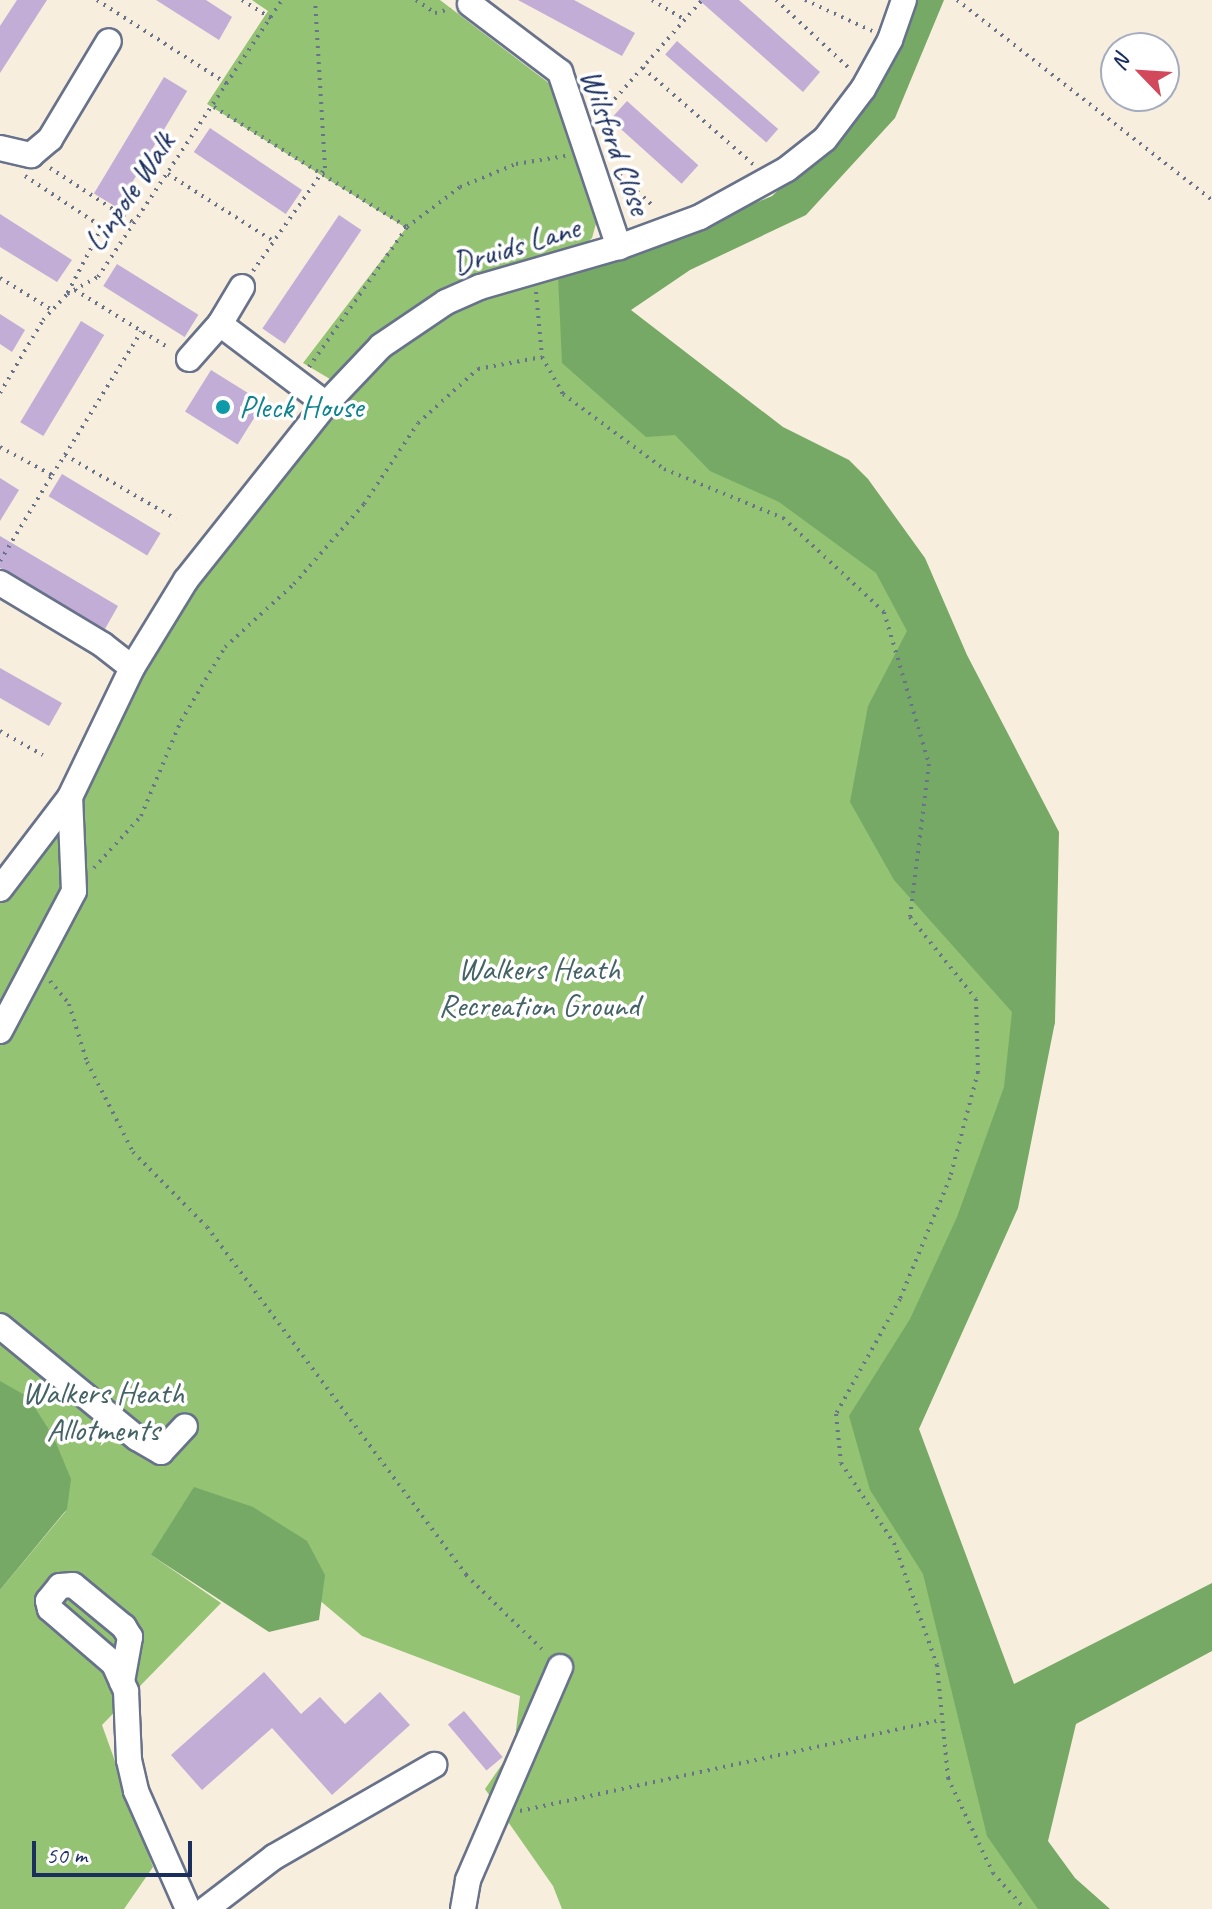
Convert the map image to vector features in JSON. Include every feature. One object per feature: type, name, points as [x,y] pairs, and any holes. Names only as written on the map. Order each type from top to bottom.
[{"type":"street","name":"Druids Lane","points":[[0,889],[70,797],[132,668],[186,580],[326,404],[381,346],[446,302],[619,247],[700,217],[787,169],[825,139],[863,89],[890,40],[904,0]]},
{"type":"street","name":"Wilsford Close","points":[[470,4],[560,72],[619,247]]},
{"type":"street","points":[[2,150],[31,155],[50,139],[109,41]]},
{"type":"street","points":[[189,359],[220,324],[242,287]]},
{"type":"street","points":[[220,324],[326,404]]},
{"type":"street","points":[[0,583],[132,668]]},
{"type":"street","points":[[0,1031],[38,967],[74,891],[70,797]]},
{"type":"street","points":[[0,1326],[161,1452],[185,1426]]},
{"type":"street","points":[[463,1909],[468,1880],[560,1667]]},
{"type":"street","points":[[122,1682],[136,1791],[188,1909]]},
{"type":"street","points":[[206,1909],[274,1857],[434,1765]]},
{"type":"path","points":[[97,0],[229,85]]},
{"type":"path","points":[[242,0],[272,19]]},
{"type":"path","name":"Linpole Walk","points":[[0,393],[52,310],[67,294],[98,277],[229,85],[282,0]]},
{"type":"path","points":[[242,287],[321,173],[315,0]]},
{"type":"path","points":[[416,0],[435,13],[470,4]]},
{"type":"path","points":[[652,0],[684,19]]},
{"type":"path","points":[[298,383],[407,227],[460,187],[516,164],[584,144],[643,67],[702,0]]},
{"type":"path","points":[[776,0],[849,68]]},
{"type":"path","points":[[805,0],[890,40]]},
{"type":"path","points":[[816,6],[820,0]]},
{"type":"path","points":[[957,0],[1212,200]]},
{"type":"path","points":[[643,67],[755,166]]},
{"type":"path","points":[[214,107],[407,227]]},
{"type":"path","points":[[2,150],[33,185],[102,227],[67,294]]},
{"type":"path","points":[[31,155],[134,223]]},
{"type":"path","points":[[168,174],[273,241]]},
{"type":"path","points":[[535,273],[542,357],[563,394],[664,469],[783,518],[884,612],[929,764],[910,917],[976,999],[978,1072],[950,1178],[900,1299],[836,1414],[841,1463],[894,1543],[937,1665],[948,1778],[993,1873],[1025,1909]]},
{"type":"path","points":[[0,278],[52,310]]},
{"type":"path","points":[[75,290],[189,359]]},
{"type":"path","points":[[0,561],[141,332]]},
{"type":"path","points":[[74,891],[141,816],[181,721],[225,647],[294,584],[344,527],[418,423],[478,369],[542,357]]},
{"type":"path","points":[[0,447],[52,475]]},
{"type":"path","points":[[65,455],[176,519]]},
{"type":"path","points":[[0,731],[43,755]]},
{"type":"path","points":[[38,967],[69,1004],[87,1062],[133,1152],[207,1227],[466,1575],[560,1667]]},
{"type":"path","points":[[494,1816],[940,1720]]},
{"type":"green space","points":[[252,0],[440,0],[554,87],[599,213],[592,238],[580,249],[447,286],[330,379],[303,363],[406,228],[207,104],[268,11]]},
{"type":"green space","points":[[914,0],[944,0],[895,118],[806,215],[690,270],[631,310],[783,427],[849,460],[868,479],[925,558],[967,655],[1059,832],[1055,1022],[1018,1208],[919,1429],[1014,1684],[1212,1583],[1212,1651],[1076,1724],[1048,1841],[1075,1878],[1110,1909],[1038,1909],[987,1836],[923,1574],[870,1490],[849,1416],[910,1319],[957,1217],[1004,1087],[1012,1012],[894,880],[850,802],[868,706],[907,631],[876,573],[779,502],[710,471],[675,435],[646,437],[562,363],[558,276],[617,261],[772,196],[851,122]]},
{"type":"green space","name":"Walkers Heath Recreation Ground","points":[[558,276],[620,400],[868,479],[1055,1023],[897,1428],[1031,1811],[1075,1909],[562,1909],[553,1886],[485,1789],[514,1747],[520,1696],[362,1636],[267,1556],[151,1555],[221,1603],[102,1725],[153,1867],[124,1909],[0,1909],[0,1590],[66,1511],[0,1541],[0,899],[170,620],[334,406],[394,348],[461,303]]},
{"type":"green space","points":[[0,1381],[28,1397],[53,1436],[71,1479],[67,1509],[0,1590]]},
{"type":"green space","points":[[194,1487],[253,1507],[307,1541],[325,1575],[319,1620],[269,1632],[151,1555]]},
{"type":"building","points":[[17,0],[47,0],[0,73],[0,26]]},
{"type":"building","points":[[156,0],[206,0],[232,17],[219,40]]},
{"type":"building","points":[[518,0],[574,0],[635,33],[622,56]]},
{"type":"building","points":[[699,0],[739,0],[820,72],[803,92]]},
{"type":"building","points":[[677,41],[778,129],[766,142],[665,55]]},
{"type":"building","points":[[164,77],[187,91],[117,207],[94,194]]},
{"type":"building","points":[[627,101],[698,165],[682,184],[610,120]]},
{"type":"building","points":[[210,128],[302,190],[286,214],[194,152]]},
{"type":"building","points":[[0,214],[72,260],[57,282],[0,247]]},
{"type":"building","points":[[339,215],[361,230],[285,344],[262,329]]},
{"type":"building","points":[[117,264],[198,315],[185,337],[103,286]]},
{"type":"building","points":[[0,314],[25,330],[12,352],[0,344]]},
{"type":"building","points":[[81,321],[104,335],[43,436],[20,422]]},
{"type":"building","name":"Pleck House","points":[[211,370],[264,403],[238,444],[185,412]]},
{"type":"building","points":[[62,474],[161,533],[147,556],[49,496]]},
{"type":"building","points":[[0,478],[19,490],[0,521]]},
{"type":"building","points":[[0,536],[118,606],[105,629],[0,568]]},
{"type":"building","points":[[0,668],[62,703],[49,726],[0,698]]},
{"type":"building","points":[[264,1672],[301,1714],[320,1697],[345,1724],[380,1692],[410,1725],[332,1795],[272,1728],[202,1790],[171,1755]]},
{"type":"building","points":[[464,1711],[503,1757],[486,1770],[448,1724]]},
{"type":"place","name":"Pleck House","points":[[223,407]]},
{"type":"park label","name":"Walkers Heath Allotments","points":[[103,1412]]}]
